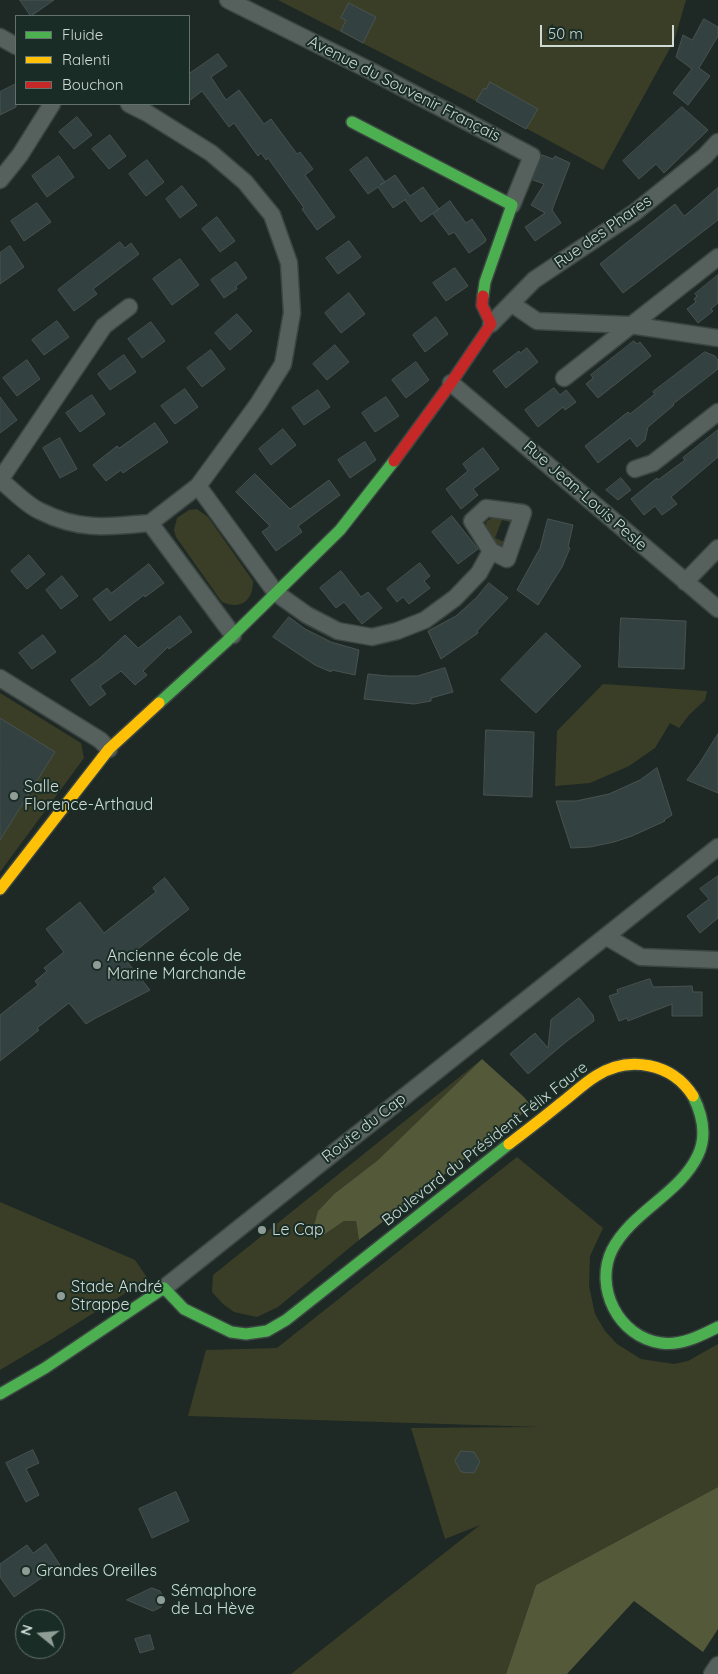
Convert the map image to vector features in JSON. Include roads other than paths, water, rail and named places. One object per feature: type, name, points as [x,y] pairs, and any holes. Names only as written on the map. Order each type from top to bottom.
[{"type":"street","name":"Avenue du Souvenir Français","points":[[228,0],[367,69],[532,156],[512,205]]},
{"type":"street","points":[[0,37],[15,45]]},
{"type":"street","points":[[0,180],[20,155],[51,105]]},
{"type":"street","points":[[129,307],[104,326],[0,480],[38,511],[76,525],[110,527],[150,523],[198,486],[258,404],[282,364],[292,312],[289,263],[272,215],[245,182],[211,153],[131,105]]},
{"type":"street","points":[[0,889],[109,749],[232,635],[340,530],[400,454],[491,324],[482,305],[485,282],[512,205],[352,122]]},
{"type":"street","name":"Rue des Phares","points":[[491,324],[534,280],[634,213],[705,156],[718,142]]},
{"type":"street","points":[[0,169],[20,155]]},
{"type":"street","points":[[564,378],[718,257]]},
{"type":"street","points":[[512,304],[537,321],[630,325],[718,338]]},
{"type":"street","name":"Rue Jean-Louis Pesle","points":[[451,383],[718,609]]},
{"type":"street","points":[[635,469],[652,463],[718,412]]},
{"type":"street","points":[[198,486],[276,593],[307,615],[338,631],[372,637],[397,631],[425,620],[455,598],[479,573],[491,551]]},
{"type":"street","points":[[150,523],[232,635]]},
{"type":"street","points":[[685,582],[718,548]]},
{"type":"street","points":[[0,678],[100,740],[109,749]]},
{"type":"street","name":"Route du Cap","points":[[0,1394],[45,1368],[164,1288],[718,847]]},
{"type":"street","points":[[607,937],[641,957],[718,960]]},
{"type":"street","name":"Boulevard du Président Félix Faure","points":[[164,1288],[184,1309],[231,1332],[246,1334],[267,1331],[286,1320],[596,1076],[619,1065],[632,1063],[660,1068],[683,1082],[693,1095],[700,1110],[702,1140],[699,1153],[688,1172],[622,1236],[613,1248],[607,1263],[607,1292],[612,1307],[627,1328],[652,1342],[674,1344],[695,1340],[718,1327]]},
{"type":"street","points":[[712,1674],[718,1665]]},
{"type":"place","name":"Salle Florence-Arthaud","points":[[14,796]]},
{"type":"place","name":"Ancienne école de Marine Marchande","points":[[97,965]]},
{"type":"place","name":"Le Cap","points":[[262,1230]]},
{"type":"place","name":"Stade André Strappe","points":[[61,1296]]},
{"type":"place","name":"Grandes Oreilles","points":[[26,1571]]},
{"type":"place","name":"Sémaphore de La Hève","points":[[161,1600]]}]
